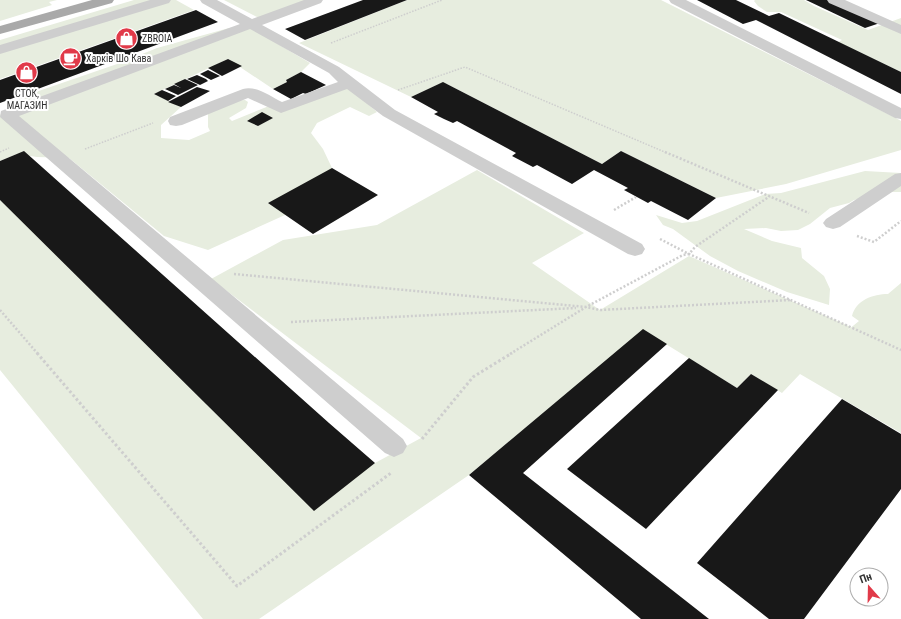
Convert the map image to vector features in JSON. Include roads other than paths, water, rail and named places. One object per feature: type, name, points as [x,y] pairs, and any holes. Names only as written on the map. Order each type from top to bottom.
[{"type":"main road","points":[[0,30],[107,0]]},
{"type":"lane","points":[[0,50],[164,0]]},
{"type":"lane","points":[[207,0],[334,70],[389,113],[635,249]]},
{"type":"lane","points":[[316,0],[253,25],[7,115],[394,446]]},
{"type":"lane","points":[[676,0],[901,114]]},
{"type":"lane","points":[[834,0],[901,30]]},
{"type":"lane","points":[[176,121],[249,92],[281,108],[349,83]]},
{"type":"lane","points":[[833,223],[901,178]]},
{"type":"place","name":"ZBROIA","points":[[126,38]]},
{"type":"place","name":"Харків Шо Кава","points":[[70,58]]},
{"type":"place","name":"СТОК, МАГАЗИН","points":[[27,73]]}]
